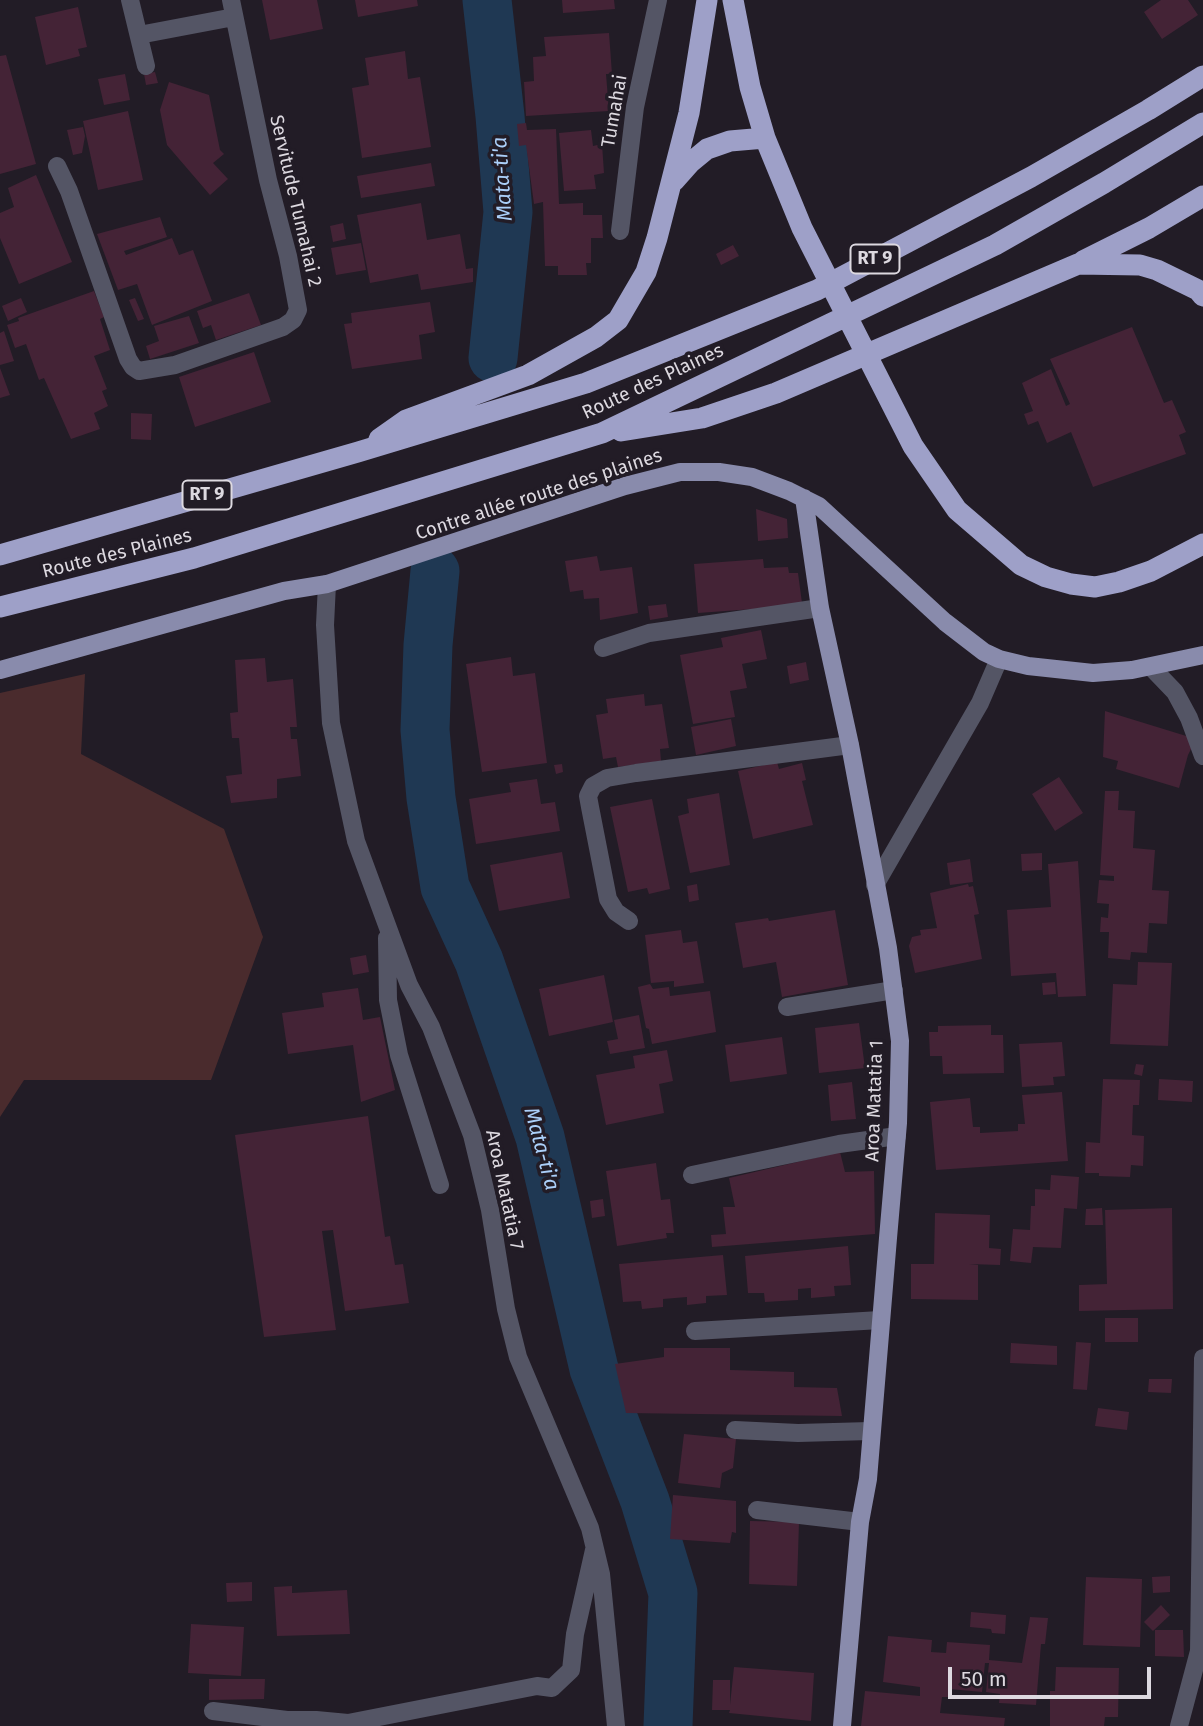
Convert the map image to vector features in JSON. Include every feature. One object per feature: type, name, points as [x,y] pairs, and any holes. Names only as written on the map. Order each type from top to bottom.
[{"type":"highway","points":[[411,428],[528,375],[596,337],[618,320],[646,272],[657,238],[689,113],[707,0]]},
{"type":"highway","points":[[733,0],[750,87],[765,138],[802,228],[913,446],[957,510],[1013,559],[1046,578],[1095,587],[1151,571],[1203,544]]},
{"type":"highway","name":"Route des Plaines","points":[[0,555],[358,452],[411,428],[586,383],[817,290],[1031,177],[1203,76]]},
{"type":"highway","name":"Route des Plaines","points":[[0,607],[194,558],[602,433],[995,245],[1203,123]]},
{"type":"highway","points":[[671,184],[707,149],[730,141],[765,138]]},
{"type":"highway","points":[[602,433],[670,425],[702,418],[776,393],[1078,264],[1149,228],[1203,196]]},
{"type":"highway","points":[[1078,264],[1140,265],[1157,270],[1198,290],[1203,296]]},
{"type":"main road","name":"Contre allée route des plaines","points":[[327,584],[625,486],[680,472],[719,472],[752,477],[819,506],[945,622],[984,652],[999,659],[1028,666],[1093,673],[1151,667],[1203,654]]},
{"type":"main road","name":"Aroa Matatia 1","points":[[804,498],[820,608],[850,745],[894,990],[900,1041],[897,1136],[868,1479],[860,1522],[842,1726]]},
{"type":"main road","points":[[0,670],[284,591],[327,584]]},
{"type":"street","points":[[130,0],[146,66]]},
{"type":"street","name":"Tumahai","points":[[620,231],[635,107],[658,0]]},
{"type":"street","points":[[139,35],[233,8]]},
{"type":"street","name":"Servitude Tumahai 2","points":[[57,166],[69,191],[128,359],[139,371],[175,365],[283,327],[293,320],[298,310],[288,256],[268,180],[233,8]]},
{"type":"street","name":"Aroa Matatia 7","points":[[327,584],[325,625],[331,723],[356,841],[409,985],[431,1027],[472,1135],[490,1210],[506,1309],[517,1357],[576,1492],[595,1546],[604,1595],[615,1726]]},
{"type":"street","points":[[603,648],[661,630],[820,608]]},
{"type":"street","points":[[875,885],[980,703],[999,659]]},
{"type":"street","points":[[1151,667],[1175,692],[1189,718],[1203,756]]},
{"type":"street","points":[[629,921],[615,912],[608,899],[588,796],[593,786],[607,778],[636,773],[850,745]]},
{"type":"street","points":[[391,934],[387,935],[388,1000],[399,1055],[440,1185]]},
{"type":"street","points":[[787,1007],[894,990]]},
{"type":"street","points":[[692,1175],[839,1144],[897,1136]]},
{"type":"street","points":[[695,1331],[880,1320]]},
{"type":"street","points":[[1179,1726],[1199,1651],[1203,1358]]},
{"type":"street","points":[[735,1430],[798,1433],[870,1431]]},
{"type":"street","points":[[757,1510],[860,1522]]},
{"type":"street","points":[[213,1711],[287,1720],[348,1723],[537,1686],[552,1688],[571,1670],[575,1634],[595,1546]]},
{"type":"shaded area","points":[[85,674],[81,754],[224,829],[263,937],[211,1080],[24,1080],[0,1117],[0,693]]},
{"type":"building","points":[[262,0],[317,0],[323,29],[270,40]]},
{"type":"building","points":[[355,0],[417,0],[418,6],[358,17]]},
{"type":"building","points":[[562,0],[614,0],[615,9],[563,13]]},
{"type":"building","points":[[1161,0],[1188,0],[1198,15],[1162,39],[1144,12]]},
{"type":"building","points":[[78,7],[87,47],[78,49],[80,56],[46,65],[35,17]]},
{"type":"building","points":[[609,33],[612,74],[606,74],[609,111],[526,116],[524,82],[534,81],[533,57],[546,56],[544,37]]},
{"type":"building","points":[[405,51],[408,79],[420,77],[431,147],[362,158],[352,88],[369,85],[365,58]]},
{"type":"building","points":[[6,55],[36,164],[0,174],[0,56]]},
{"type":"building","points":[[155,72],[158,83],[146,85],[144,74]]},
{"type":"building","points":[[125,74],[130,100],[104,105],[98,79]]},
{"type":"building","points":[[169,82],[209,95],[220,150],[224,154],[213,163],[228,179],[210,195],[167,145],[160,110]]},
{"type":"building","points":[[128,111],[143,180],[98,190],[83,121]]},
{"type":"building","points":[[526,123],[527,130],[556,129],[559,204],[583,203],[583,215],[602,215],[603,238],[591,238],[591,263],[586,263],[587,275],[558,275],[558,266],[545,266],[543,202],[534,204],[526,145],[519,146],[517,124]]},
{"type":"building","points":[[83,127],[85,136],[82,153],[73,155],[67,130]]},
{"type":"building","points":[[591,130],[593,146],[602,144],[604,173],[594,175],[596,189],[564,191],[559,133]]},
{"type":"building","points":[[431,163],[435,186],[361,198],[357,176]]},
{"type":"building","points":[[36,175],[72,262],[19,284],[0,238],[0,213],[14,207],[8,188]]},
{"type":"building","points":[[421,203],[427,240],[460,234],[466,269],[473,268],[473,282],[421,290],[418,274],[370,283],[357,215]]},
{"type":"building","points":[[160,217],[167,237],[124,251],[126,255],[172,238],[179,255],[193,250],[212,301],[152,325],[137,284],[118,290],[97,234]]},
{"type":"building","points":[[343,223],[346,239],[333,242],[330,226]]},
{"type":"building","points":[[361,243],[366,270],[336,275],[331,248]]},
{"type":"building","points":[[733,245],[739,256],[721,265],[716,254]]},
{"type":"building","points":[[94,291],[104,317],[100,319],[110,350],[94,356],[107,389],[102,391],[108,406],[94,413],[100,429],[71,439],[44,378],[39,380],[26,344],[15,348],[7,325],[19,321],[18,318]]},
{"type":"building","points":[[249,293],[261,325],[216,340],[211,325],[203,328],[197,311]]},
{"type":"building","points":[[21,298],[27,312],[8,321],[2,306]]},
{"type":"building","points":[[135,298],[144,319],[138,321],[129,300]]},
{"type":"building","points":[[430,302],[435,332],[419,335],[422,359],[352,369],[344,324],[352,323],[351,313]]},
{"type":"building","points":[[189,316],[199,343],[150,359],[146,346],[159,341],[154,326]]},
{"type":"building","points":[[1132,327],[1164,403],[1172,400],[1186,432],[1179,435],[1186,454],[1093,487],[1071,432],[1047,443],[1038,421],[1028,425],[1024,414],[1033,411],[1022,383],[1051,369],[1066,406],[1070,404],[1050,359]]},
{"type":"building","points":[[4,331],[14,361],[0,365],[0,333]]},
{"type":"building","points":[[254,352],[271,402],[195,427],[179,377]]},
{"type":"building","points":[[0,368],[10,395],[0,398]]},
{"type":"building","points":[[131,413],[152,414],[151,440],[131,439]]},
{"type":"building","points":[[756,509],[787,519],[788,538],[758,541]]},
{"type":"building","points":[[597,556],[600,571],[632,567],[638,613],[600,620],[599,598],[584,599],[583,590],[570,592],[565,561]]},
{"type":"building","points":[[763,559],[764,568],[788,567],[789,573],[798,573],[802,603],[698,613],[694,564]]},
{"type":"building","points":[[666,604],[668,617],[650,620],[648,606]]},
{"type":"building","points":[[761,630],[767,659],[742,664],[747,688],[730,691],[735,717],[693,724],[680,655],[723,647],[721,638]]},
{"type":"building","points":[[511,657],[513,676],[535,673],[547,763],[482,772],[466,664]]},
{"type":"building","points":[[265,658],[267,682],[293,679],[297,727],[290,727],[291,739],[297,739],[301,776],[277,779],[277,798],[231,803],[226,776],[242,774],[239,738],[232,738],[230,713],[238,712],[235,660]]},
{"type":"building","points":[[806,662],[809,680],[790,684],[787,666]]},
{"type":"building","points":[[644,694],[645,706],[662,704],[669,748],[660,749],[661,761],[618,767],[616,757],[603,759],[596,715],[608,713],[606,699]]},
{"type":"building","points":[[1105,711],[1196,739],[1188,755],[1179,788],[1116,769],[1118,761],[1103,757]]},
{"type":"building","points":[[731,719],[736,746],[696,755],[691,727]]},
{"type":"building","points":[[777,762],[779,769],[802,763],[806,780],[802,781],[813,825],[753,839],[738,771]]},
{"type":"building","points":[[562,764],[563,772],[556,774],[554,765]]},
{"type":"building","points":[[1059,777],[1083,813],[1055,831],[1032,794]]},
{"type":"building","points":[[537,779],[541,804],[555,802],[560,831],[476,844],[469,799],[511,792],[509,783]]},
{"type":"building","points":[[1105,791],[1119,791],[1118,810],[1135,811],[1133,848],[1155,850],[1152,890],[1169,891],[1167,924],[1149,923],[1147,953],[1131,952],[1130,960],[1108,958],[1109,932],[1100,932],[1101,917],[1108,918],[1109,904],[1097,903],[1099,880],[1114,881],[1114,876],[1100,875]]},
{"type":"building","points":[[719,793],[730,865],[690,873],[678,816],[689,813],[687,799]]},
{"type":"building","points":[[652,799],[670,889],[649,894],[647,888],[628,892],[610,807]]},
{"type":"building","points":[[562,852],[570,898],[499,911],[490,865]]},
{"type":"building","points":[[1042,853],[1042,870],[1022,871],[1021,854]]},
{"type":"building","points":[[970,859],[973,882],[950,885],[947,863]]},
{"type":"building","points":[[1078,861],[1086,996],[1058,997],[1056,973],[1011,976],[1007,910],[1051,907],[1048,864]]},
{"type":"building","points":[[697,884],[699,900],[689,902],[687,886]]},
{"type":"building","points":[[968,884],[969,887],[973,886],[979,914],[974,915],[982,959],[915,973],[909,946],[912,937],[921,935],[920,930],[937,928],[930,893]]},
{"type":"building","points":[[835,910],[848,985],[782,997],[776,962],[743,968],[735,923],[768,918],[769,921]]},
{"type":"building","points":[[681,930],[683,943],[697,941],[704,983],[674,987],[674,981],[651,983],[645,935]]},
{"type":"building","points":[[366,955],[369,972],[353,975],[350,958]]},
{"type":"building","points":[[1138,962],[1172,963],[1168,1046],[1110,1044],[1113,984],[1137,985]]},
{"type":"building","points":[[604,975],[613,1022],[549,1036],[539,989]]},
{"type":"building","points":[[1055,982],[1056,994],[1043,995],[1042,983]]},
{"type":"building","points":[[650,984],[653,989],[669,987],[670,996],[710,991],[716,1032],[652,1044],[638,987]]},
{"type":"building","points":[[358,988],[363,1020],[380,1017],[395,1090],[361,1102],[353,1045],[288,1054],[282,1013],[324,1007],[322,993]]},
{"type":"building","points":[[639,1015],[645,1048],[610,1054],[607,1041],[618,1039],[614,1020]]},
{"type":"building","points":[[859,1023],[865,1068],[819,1073],[815,1028]]},
{"type":"building","points":[[991,1025],[991,1035],[1003,1035],[1004,1073],[943,1074],[942,1056],[930,1056],[929,1032],[938,1032],[938,1026]]},
{"type":"building","points":[[782,1037],[787,1074],[730,1082],[725,1045]]},
{"type":"building","points":[[1062,1042],[1065,1076],[1053,1077],[1054,1085],[1022,1087],[1019,1044]]},
{"type":"building","points":[[667,1050],[673,1081],[659,1084],[664,1113],[606,1125],[596,1075],[635,1068],[633,1056]]},
{"type":"building","points":[[1136,1064],[1144,1065],[1142,1076],[1134,1074]]},
{"type":"building","points":[[1103,1079],[1140,1080],[1139,1105],[1133,1105],[1132,1135],[1144,1136],[1143,1166],[1131,1165],[1130,1177],[1085,1173],[1086,1142],[1100,1143]]},
{"type":"building","points":[[1159,1079],[1193,1081],[1192,1102],[1158,1100]]},
{"type":"building","points":[[852,1082],[856,1119],[831,1121],[828,1085]]},
{"type":"building","points":[[1062,1092],[1068,1161],[936,1170],[930,1102],[970,1098],[973,1127],[980,1127],[980,1133],[1018,1131],[1018,1124],[1025,1124],[1022,1095]]},
{"type":"building","points":[[368,1116],[385,1237],[390,1236],[395,1265],[403,1264],[409,1303],[345,1311],[333,1230],[322,1231],[336,1330],[264,1337],[235,1135]]},
{"type":"building","points":[[840,1152],[845,1172],[874,1171],[875,1234],[712,1247],[711,1235],[726,1234],[723,1207],[735,1207],[729,1178]]},
{"type":"building","points":[[656,1163],[661,1200],[670,1199],[674,1233],[666,1233],[667,1238],[617,1246],[606,1171]]},
{"type":"building","points":[[1051,1175],[1079,1177],[1077,1209],[1064,1208],[1061,1248],[1033,1247],[1031,1263],[1010,1261],[1013,1229],[1030,1230],[1035,1189],[1050,1190]]},
{"type":"building","points":[[603,1199],[605,1216],[592,1218],[590,1201]]},
{"type":"building","points":[[1102,1208],[1103,1225],[1085,1225],[1086,1209]]},
{"type":"building","points":[[1172,1208],[1173,1309],[1079,1311],[1079,1285],[1107,1284],[1105,1210]]},
{"type":"building","points":[[935,1213],[990,1215],[989,1248],[1001,1249],[1000,1265],[969,1264],[978,1265],[978,1300],[911,1299],[911,1264],[934,1264]]},
{"type":"building","points":[[848,1246],[851,1285],[834,1286],[835,1296],[811,1298],[811,1288],[798,1289],[798,1300],[765,1302],[764,1293],[748,1293],[745,1256]]},
{"type":"building","points":[[723,1255],[727,1295],[706,1296],[706,1303],[687,1305],[687,1297],[663,1299],[663,1307],[642,1309],[641,1301],[623,1302],[619,1264]]},
{"type":"building","points":[[1105,1318],[1138,1318],[1138,1342],[1105,1342]]},
{"type":"building","points":[[1076,1342],[1091,1343],[1087,1390],[1073,1389]]},
{"type":"building","points":[[1011,1343],[1057,1346],[1057,1365],[1010,1363]]},
{"type":"building","points":[[664,1348],[730,1348],[730,1370],[794,1372],[794,1387],[837,1388],[842,1416],[626,1413],[615,1364],[664,1357]]},
{"type":"building","points":[[1149,1379],[1172,1379],[1171,1393],[1148,1392]]},
{"type":"building","points":[[1098,1408],[1129,1412],[1127,1430],[1095,1426]]},
{"type":"building","points":[[684,1434],[736,1439],[733,1468],[722,1473],[720,1488],[678,1483]]},
{"type":"building","points":[[673,1495],[736,1501],[736,1533],[732,1532],[730,1543],[670,1539]]},
{"type":"building","points":[[750,1521],[799,1522],[797,1586],[749,1584]]},
{"type":"building","points":[[1170,1576],[1170,1592],[1153,1593],[1152,1577]]},
{"type":"building","points":[[1086,1577],[1142,1579],[1140,1647],[1083,1645]]},
{"type":"building","points":[[252,1582],[252,1601],[227,1602],[226,1583]]},
{"type":"building","points":[[292,1586],[292,1593],[347,1590],[350,1634],[277,1636],[274,1587]]},
{"type":"building","points":[[1161,1605],[1170,1615],[1153,1631],[1144,1622]]},
{"type":"building","points":[[971,1612],[1006,1615],[1005,1634],[992,1633],[991,1629],[970,1627]]},
{"type":"building","points":[[1030,1617],[1048,1618],[1045,1644],[1041,1644],[1036,1705],[999,1703],[1000,1694],[986,1692],[989,1663],[985,1663],[982,1692],[950,1689],[949,1697],[942,1697],[940,1713],[1005,1718],[1004,1726],[861,1726],[865,1691],[920,1696],[920,1687],[883,1682],[888,1636],[932,1640],[931,1652],[946,1653],[947,1642],[990,1645],[989,1660],[1022,1663]]},
{"type":"building","points":[[191,1624],[244,1627],[241,1676],[188,1673]]},
{"type":"building","points":[[1155,1630],[1183,1630],[1184,1657],[1155,1656]]},
{"type":"building","points":[[734,1667],[814,1673],[811,1721],[712,1710],[713,1680],[730,1680],[730,1705]]},
{"type":"building","points":[[1056,1667],[1119,1668],[1118,1717],[1105,1717],[1104,1726],[1050,1726],[1050,1691],[1055,1691]]},
{"type":"building","points":[[209,1679],[265,1679],[264,1699],[209,1700]]},
{"type":"waterway","name":"Mata-ti'a","points":[[487,0],[508,212],[493,358]]},
{"type":"waterway","name":"Mata-ti'a","points":[[435,571],[428,645],[425,730],[431,798],[445,887],[479,961],[540,1137],[594,1369],[645,1501],[673,1593],[668,1726]]}]
